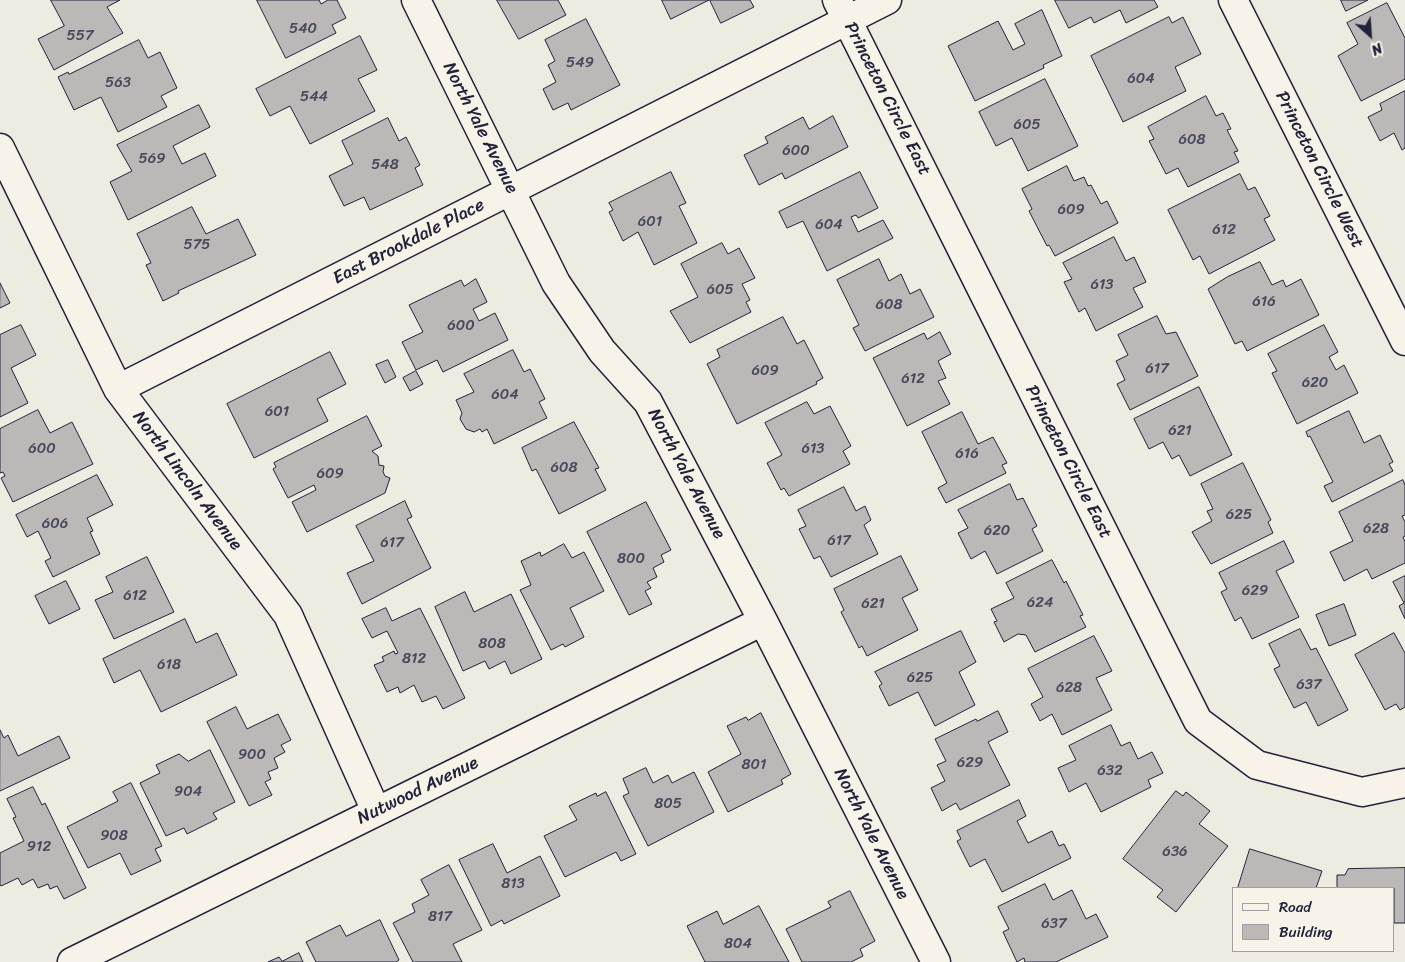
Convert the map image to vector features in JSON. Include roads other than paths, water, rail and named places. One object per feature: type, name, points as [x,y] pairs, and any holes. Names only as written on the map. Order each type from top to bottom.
[{"type":"street","name":"North Yale Avenue","points":[[416,0],[556,283],[602,350],[648,402],[763,621],[936,962]]},
{"type":"street","name":"East Brookdale Place","points":[[118,389],[511,190],[842,10],[887,0]]},
{"type":"street","name":"Princeton Circle West","points":[[1233,0],[1405,341]]},
{"type":"street","name":"Princeton Circle East","points":[[842,10],[1198,721],[1257,765],[1362,792],[1405,783]]},
{"type":"street","name":"North Lincoln Avenue","points":[[0,148],[118,389],[288,616],[376,811]]},
{"type":"street","name":"Nutwood Avenue","points":[[72,962],[763,621]]}]
